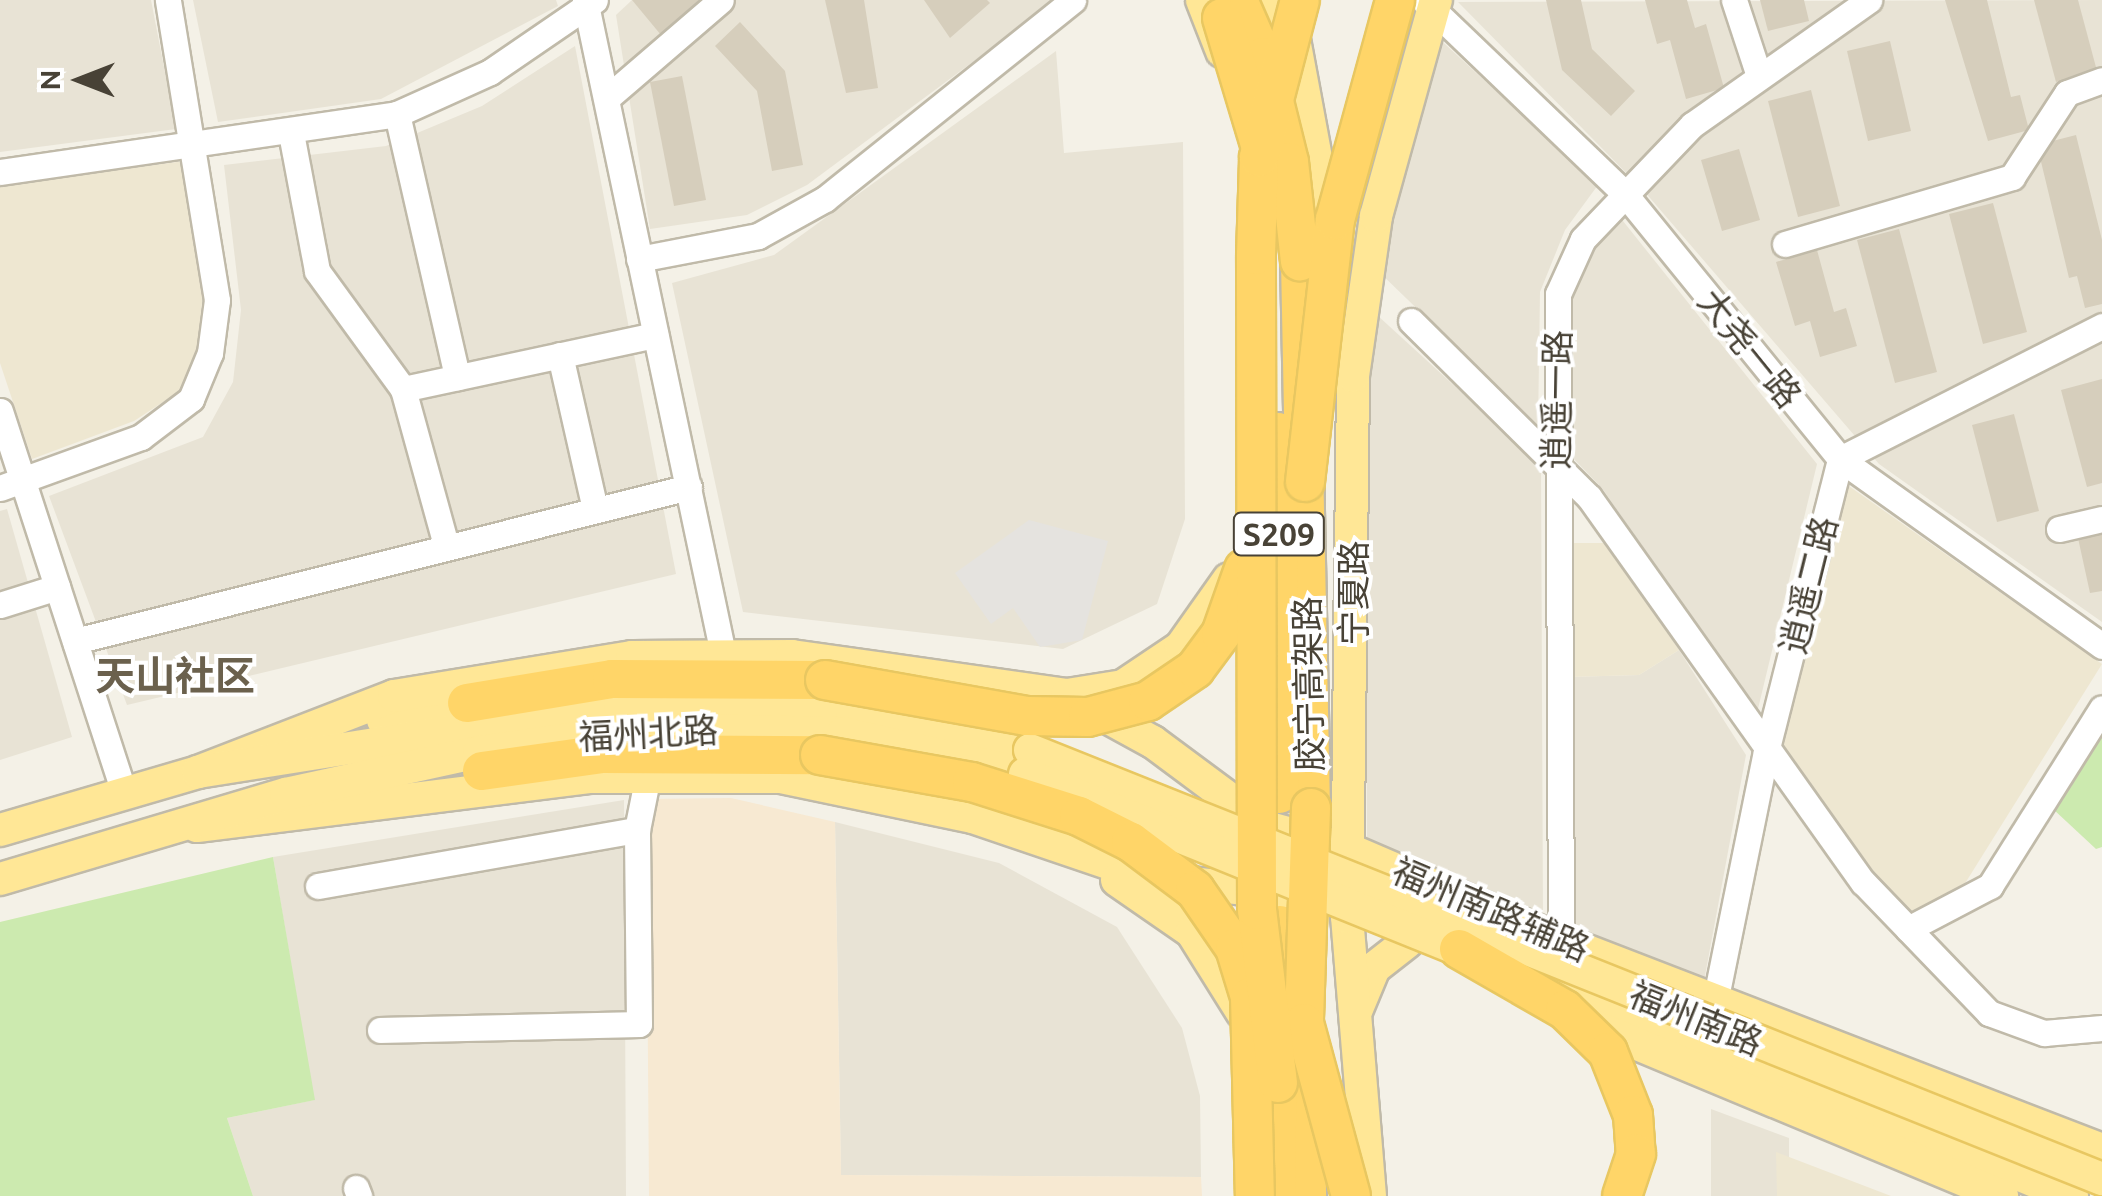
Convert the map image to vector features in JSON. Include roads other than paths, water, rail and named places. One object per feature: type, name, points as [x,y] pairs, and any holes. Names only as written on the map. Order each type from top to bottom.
[{"type":"highway","name":"胶宁高架路","points":[[1213,0],[1269,177],[1278,274],[1276,1196]]},
{"type":"highway","name":"胶宁高架路","points":[[1238,0],[1263,58],[1288,162],[1300,261],[1311,808],[1304,1023],[1307,1196]]},
{"type":"highway","points":[[467,702],[612,679],[826,680],[1027,716],[1088,717],[1148,701],[1195,669],[1221,634],[1242,584],[1260,467],[1260,158],[1300,0]]},
{"type":"highway","points":[[1305,482],[1336,220],[1395,0]]},
{"type":"highway","name":"胶宁高架路","points":[[1260,467],[1257,910],[1278,1083]]},
{"type":"highway","points":[[482,771],[603,754],[820,755],[972,782],[1078,816],[1132,842],[1195,890],[1235,948],[1250,997],[1254,1196]]},
{"type":"highway","points":[[1459,948],[1565,1010],[1608,1052],[1633,1114],[1636,1154],[1622,1196]]},
{"type":"highway","points":[[1304,1023],[1350,1196]]},
{"type":"main road","points":[[1202,0],[1238,94],[1264,252],[1260,467],[1269,828]]},
{"type":"main road","points":[[1247,512],[1253,72],[1271,0]]},
{"type":"main road","name":"宁夏路","points":[[1284,0],[1303,63],[1322,191],[1304,862],[1333,912],[1355,1014],[1370,1196]]},
{"type":"main road","name":"宁夏路","points":[[1304,862],[1353,376],[1376,216],[1430,3]]},
{"type":"main road","points":[[1321,318],[1376,216]]},
{"type":"main road","points":[[198,772],[275,740],[436,685],[632,656],[723,654],[895,666],[1066,695],[1123,686],[1181,648],[1216,607],[1260,467],[1247,404]]},
{"type":"main road","points":[[1066,695],[1153,742],[1269,828],[1304,862]]},
{"type":"main road","points":[[197,826],[648,775],[781,777],[1022,830],[1040,820],[1070,725],[1066,695]]},
{"type":"main road","points":[[275,740],[467,702]]},
{"type":"main road","name":"福州北路","points":[[0,830],[198,772],[556,712],[681,702],[852,712],[1028,762],[1304,862]]},
{"type":"main road","name":"福州北路","points":[[0,879],[197,826],[286,794],[412,765],[638,729],[844,733],[1028,762]]},
{"type":"main road","points":[[280,816],[482,771]]},
{"type":"main road","points":[[992,824],[1084,859],[1156,879],[1304,862]]},
{"type":"main road","name":"福州南路辅路","points":[[1269,828],[1304,862],[1333,912],[2002,1196]]},
{"type":"main road","points":[[1084,859],[1192,932],[1224,975],[1241,1008],[1268,1123]]},
{"type":"main road","points":[[1268,1196],[1268,1123],[1304,862]]},
{"type":"main road","name":"福州南路辅路","points":[[1304,862],[1561,941],[1716,997],[2102,1150]]},
{"type":"main road","name":"福州南路","points":[[1304,862],[1459,948],[2072,1196]]},
{"type":"main road","name":"福州南路","points":[[1304,862],[2102,1180]]},
{"type":"main road","name":"宁夏路","points":[[1323,1196],[1333,912]]},
{"type":"main road","points":[[1355,1014],[1374,968],[1406,943]]},
{"type":"street","points":[[12,485],[141,437],[191,399],[210,353],[217,300],[198,146],[168,0]]},
{"type":"street","points":[[607,98],[722,0]]},
{"type":"street","points":[[638,259],[758,236],[825,199],[1073,0]]},
{"type":"street","points":[[1370,0],[1408,12],[1430,3]]},
{"type":"street","points":[[1734,0],[1759,76]]},
{"type":"street","name":"逍遥一路","points":[[1561,941],[1554,460],[1558,294],[1583,239],[1692,125],[1869,0]]},
{"type":"street","points":[[0,172],[396,114],[490,72],[590,2],[638,259],[723,654]]},
{"type":"street","name":"大尧一路","points":[[1430,3],[1624,194],[1840,459],[2102,646]]},
{"type":"street","points":[[1785,244],[2012,177],[2067,93],[2102,80]]},
{"type":"street","points":[[396,114],[457,377]]},
{"type":"street","points":[[291,132],[317,271],[402,389],[446,545]]},
{"type":"street","points":[[1411,321],[1554,460],[1652,581],[1766,752],[1863,882],[1988,1013],[2044,1033],[2102,1028]]},
{"type":"street","points":[[1840,459],[2102,326]]},
{"type":"street","points":[[402,389],[656,335]]},
{"type":"street","points":[[560,355],[595,509]]},
{"type":"street","points":[[0,411],[12,485],[57,587],[124,792]]},
{"type":"street","name":"逍遥二路","points":[[1716,997],[1766,752],[1840,459]]},
{"type":"street","points":[[75,641],[689,486]]},
{"type":"street","points":[[2059,530],[2102,519]]},
{"type":"street","points":[[0,605],[57,587]]},
{"type":"street","points":[[1908,929],[1990,886],[2102,708]]},
{"type":"street","points":[[380,1030],[639,1024],[637,830],[648,775]]},
{"type":"street","points":[[318,886],[637,830]]},
{"type":"district","name":"天山社区","points":[[175,676]]}]
